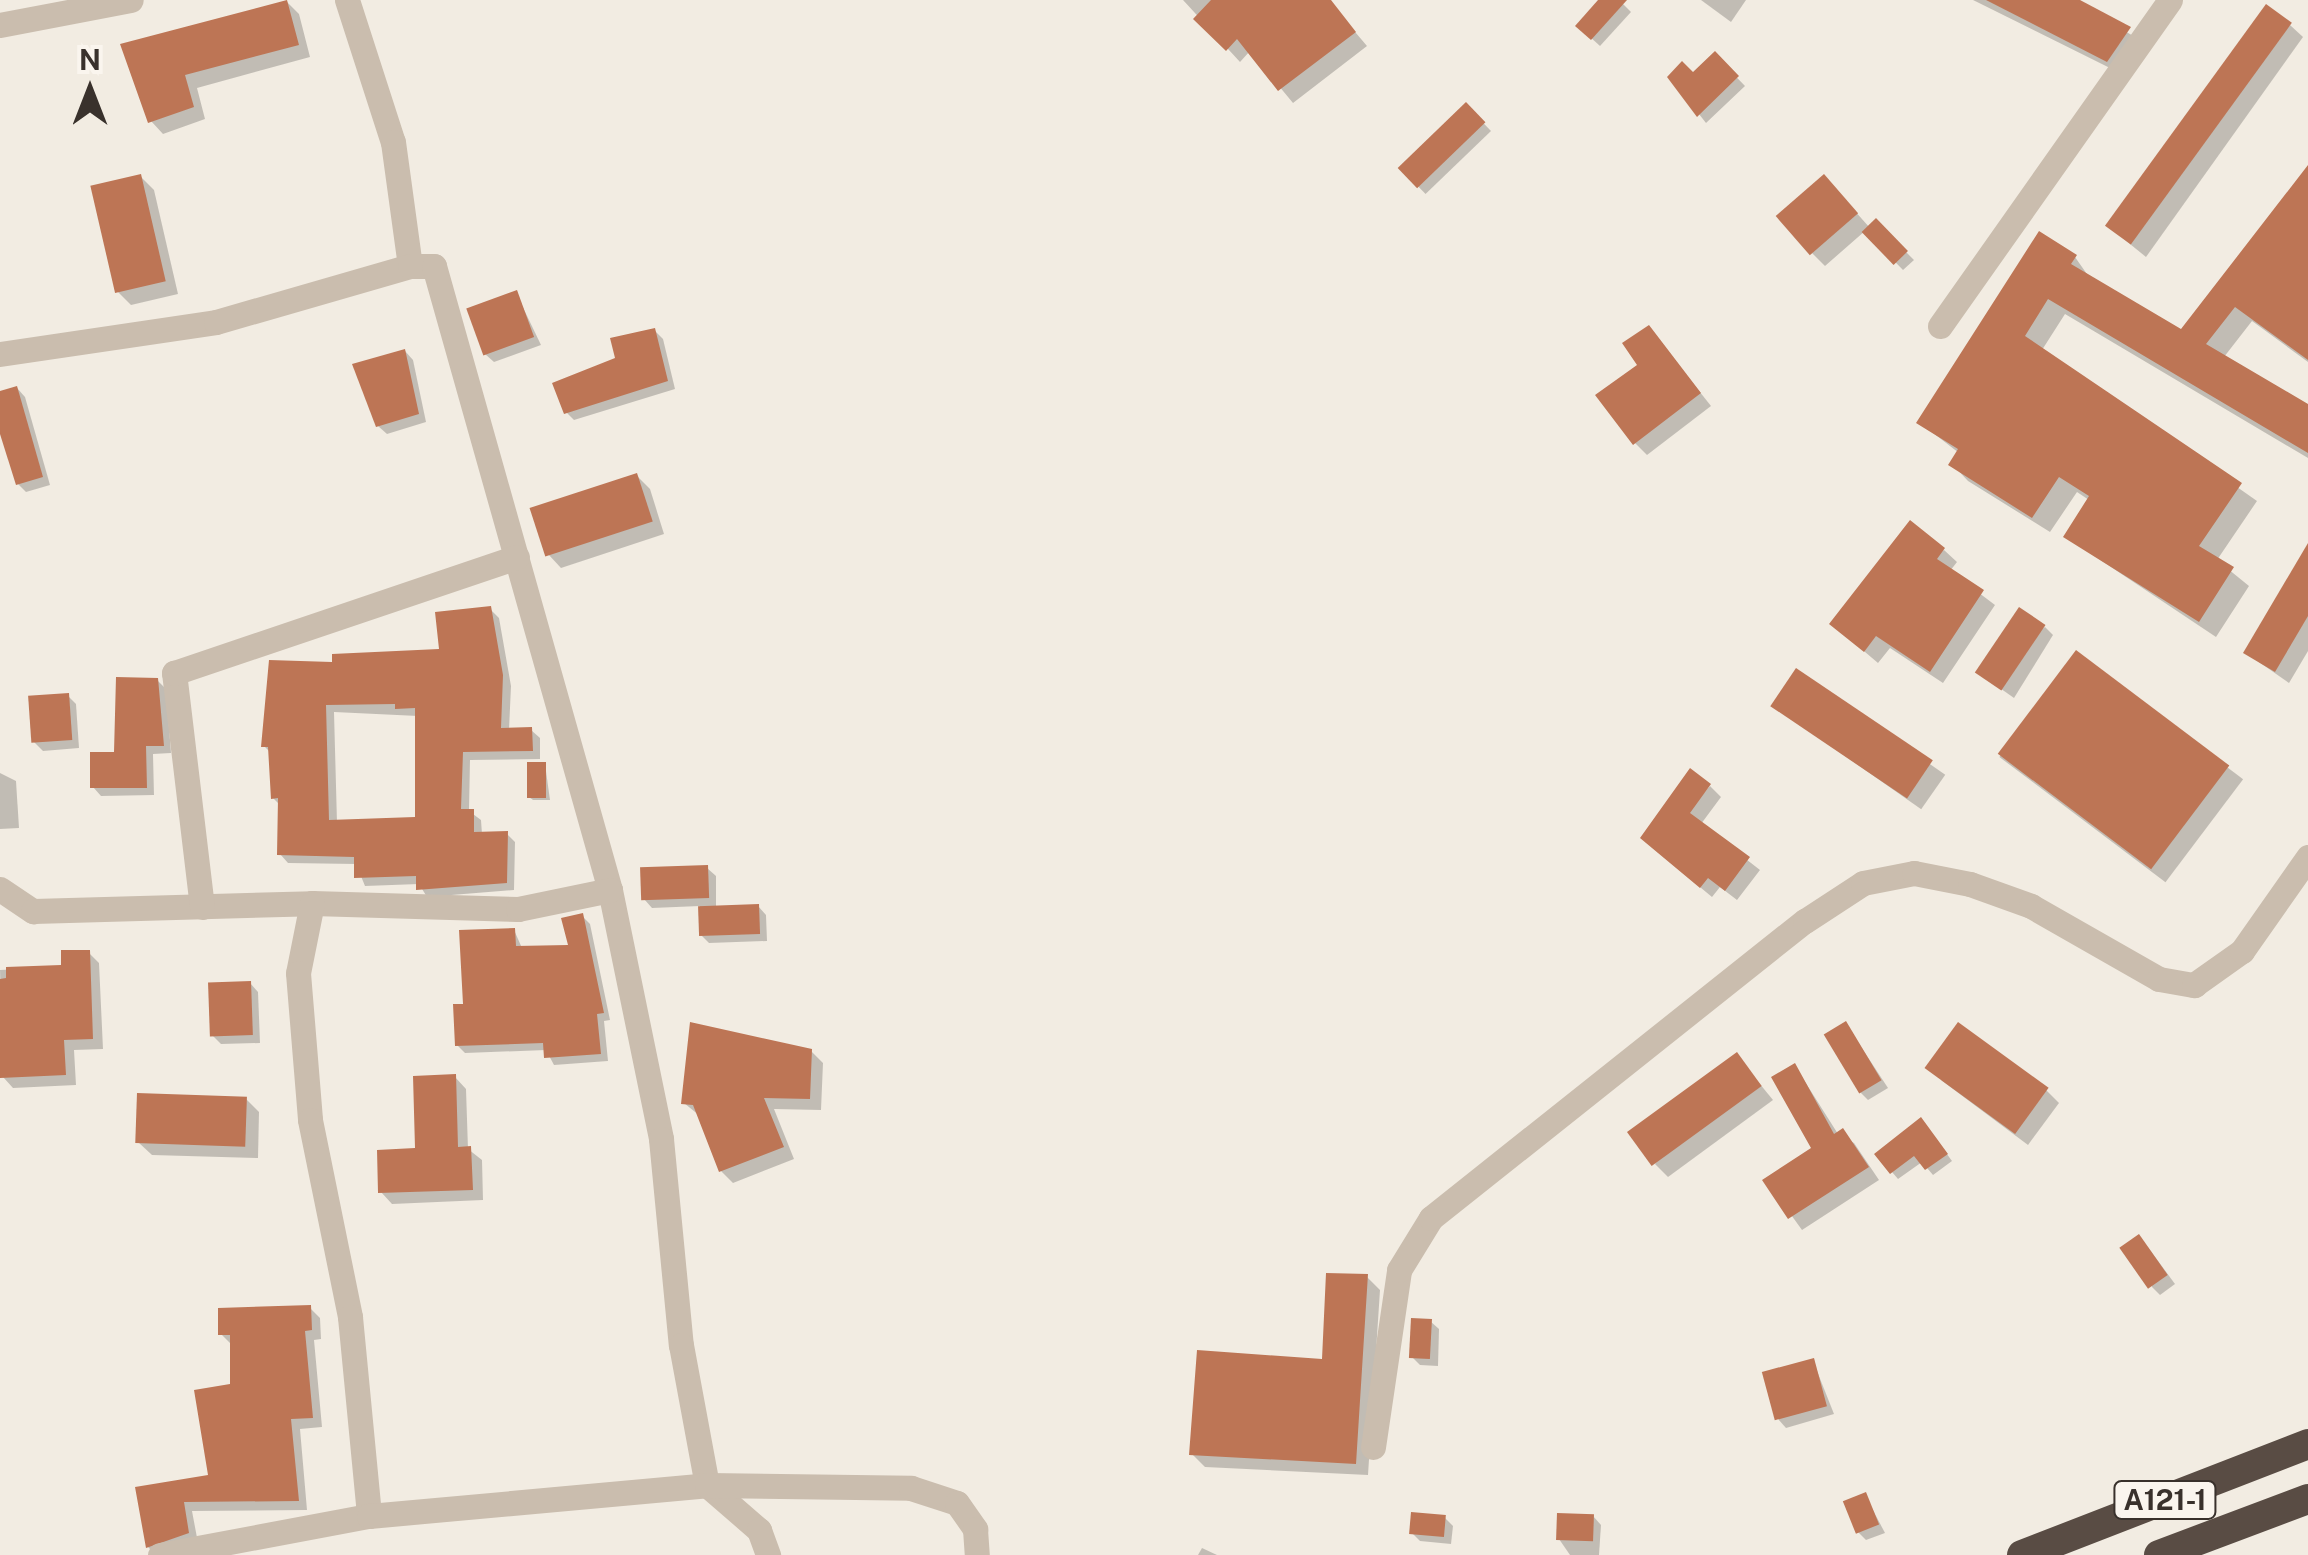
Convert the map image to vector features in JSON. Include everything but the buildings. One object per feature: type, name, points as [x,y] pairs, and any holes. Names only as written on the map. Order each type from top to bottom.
[{"type":"highway","name":"A121-1","points":[[2022,1555],[2308,1444]]},
{"type":"highway","name":"A121-1","points":[[2160,1555],[2308,1499]]},
{"type":"street","points":[[0,25],[131,0]]},
{"type":"street","points":[[346,0],[393,142],[410,266]]},
{"type":"street","points":[[1940,326],[2170,0]]},
{"type":"street","points":[[0,354],[216,322],[410,266],[434,266],[610,890],[662,1139],[681,1345],[706,1486],[759,1530],[768,1555]]},
{"type":"street","points":[[202,907],[174,673],[518,557]]},
{"type":"street","points":[[1373,1447],[1399,1270],[1431,1218],[1804,921],[1863,883],[1914,873],[1970,884],[2032,906],[2159,978],[2194,985],[2242,950],[2308,857]]},
{"type":"street","points":[[0,890],[33,911],[312,903],[518,909],[610,890]]},
{"type":"street","points":[[312,903],[298,973],[310,1120],[350,1317],[369,1516]]},
{"type":"street","points":[[160,1555],[369,1516],[706,1486],[911,1488],[957,1503],[975,1529],[977,1555]]}]
